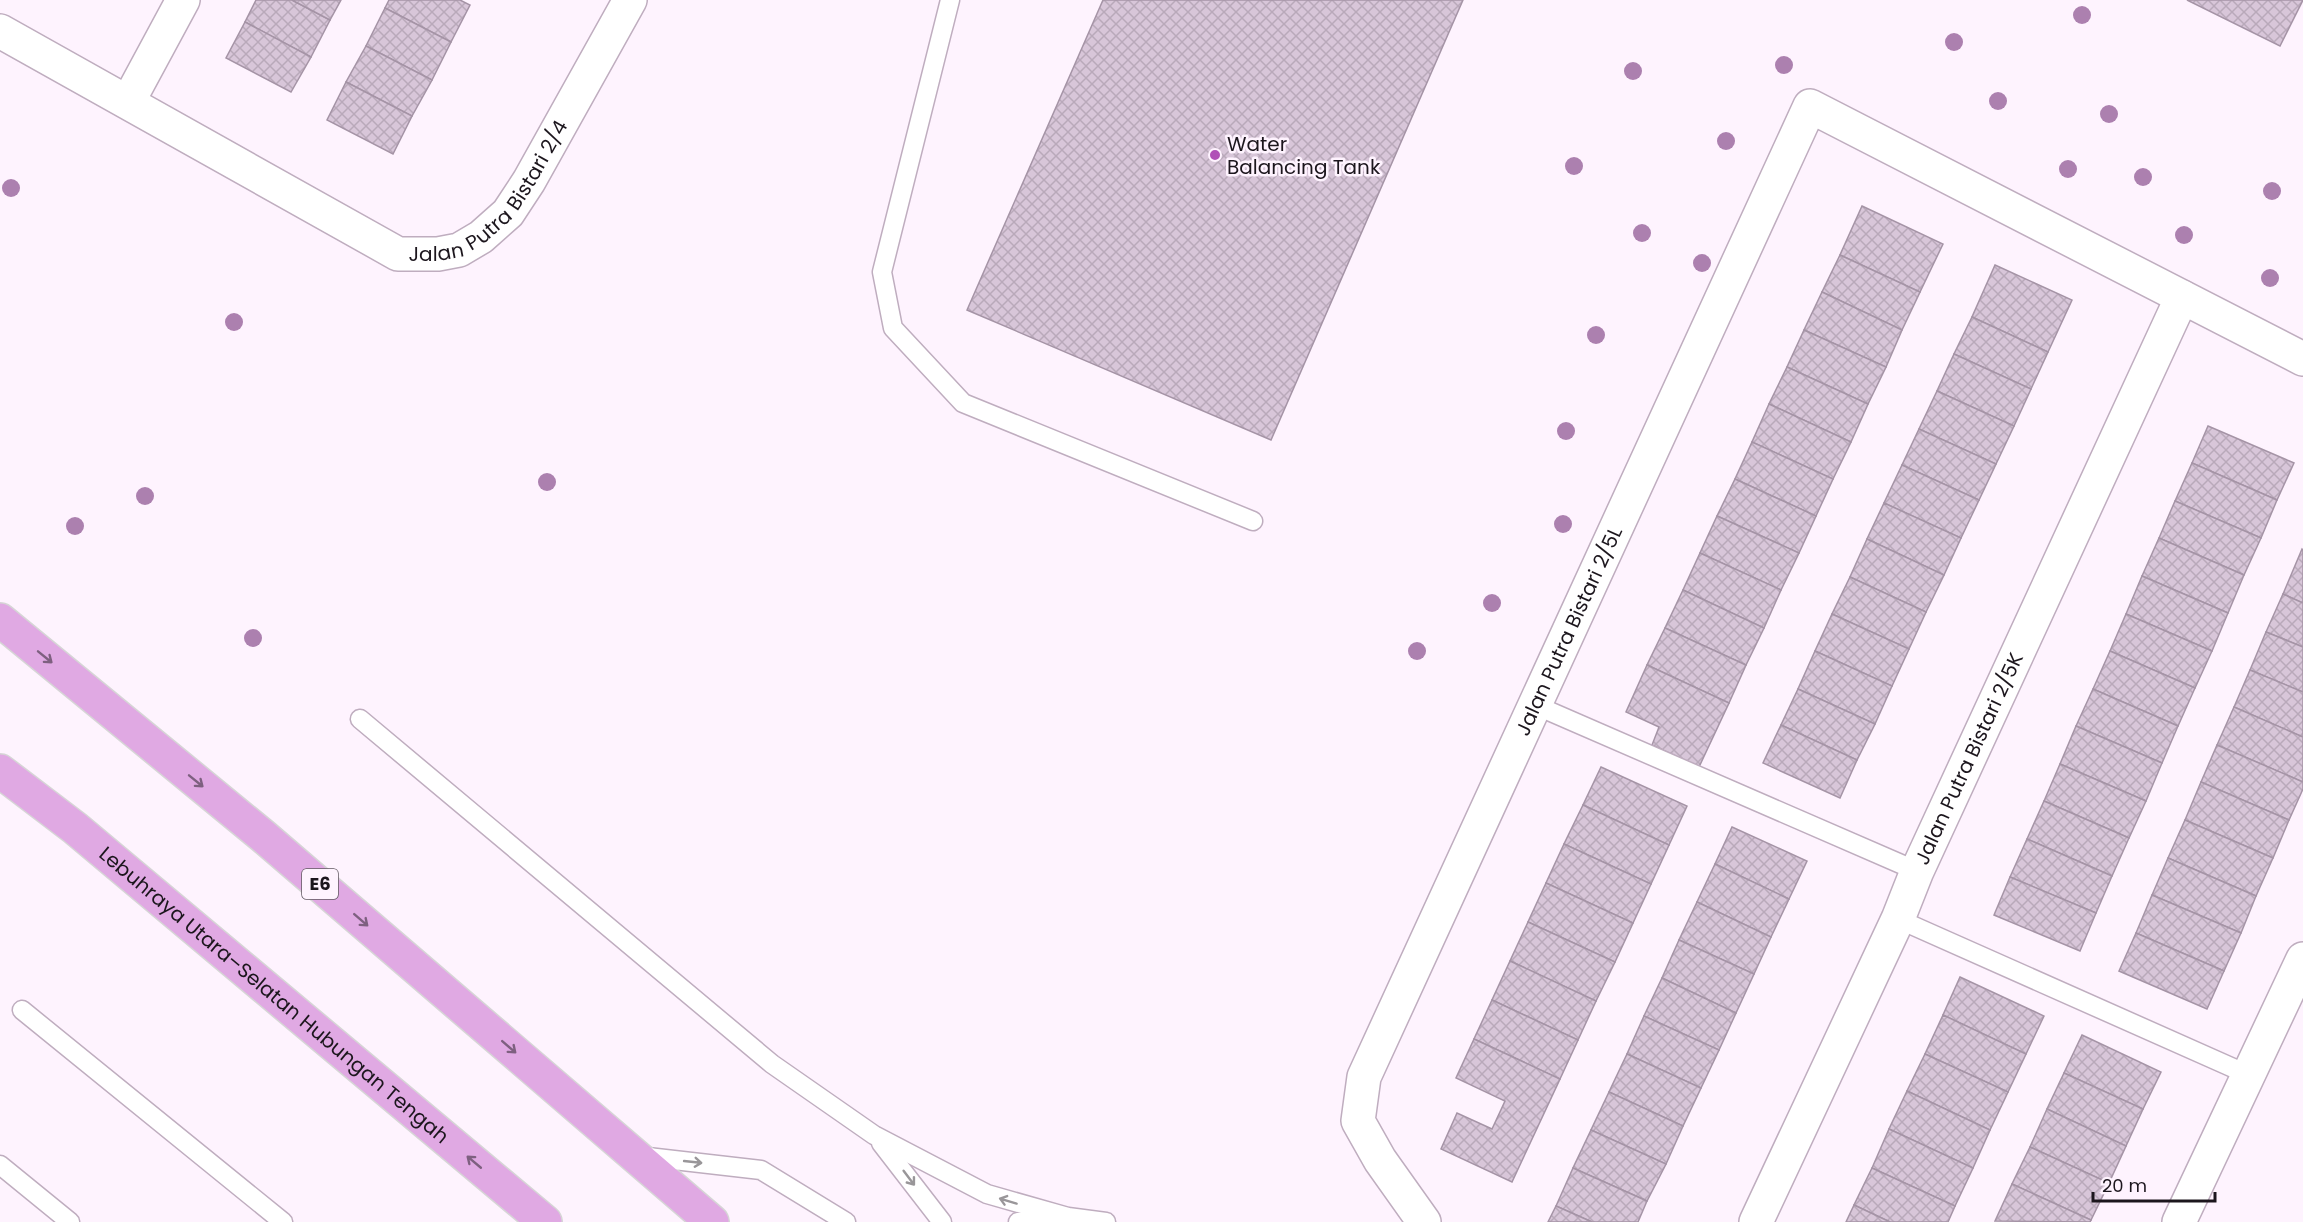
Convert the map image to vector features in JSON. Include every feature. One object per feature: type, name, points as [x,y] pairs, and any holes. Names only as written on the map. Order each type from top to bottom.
[{"type":"highway","name":"E6","points":[[0,620],[263,836],[712,1222]]},
{"type":"highway","name":"Lebuhraya Utara–Selatan Hubungan Tengah","points":[[0,771],[75,828],[545,1222]]},
{"type":"highway","points":[[0,800],[75,828]]},
{"type":"street","points":[[128,102],[183,0]]},
{"type":"street","name":"Jalan Putra Bistari 2/4","points":[[0,31],[398,254],[438,254],[459,250],[481,237],[508,213],[529,181],[630,0]]},
{"type":"street","name":"Jalan Putra Bistari 2/5L","points":[[1424,1222],[1380,1160],[1359,1121],[1364,1077],[1810,106],[2182,297]]},
{"type":"street","points":[[2182,297],[2303,359]]},
{"type":"street","name":"Jalan Putra Bistari 2/5K","points":[[1756,1222],[1898,919],[1917,871],[2182,297]]},
{"type":"street","points":[[2179,1222],[2303,959]]},
{"type":"lane","points":[[950,0],[882,272],[893,328],[963,403],[1253,521]]},
{"type":"lane","points":[[1535,705],[1917,871]]},
{"type":"lane","points":[[360,719],[772,1064],[874,1135],[987,1194],[1068,1217],[1106,1222]]},
{"type":"lane","points":[[1898,919],[2249,1075]]},
{"type":"lane","points":[[22,1010],[283,1222]]},
{"type":"lane","points":[[874,1135],[942,1222]]},
{"type":"lane","points":[[634,1155],[760,1170],[846,1222]]},
{"type":"lane","points":[[0,1165],[70,1222]]},
{"type":"lane","points":[[1018,1222],[1068,1217]]},
{"type":"building","points":[[256,0],[292,0],[330,20],[311,57],[245,22]]},
{"type":"building","points":[[292,0],[341,0],[330,20]]},
{"type":"building","points":[[389,0],[460,0],[470,5],[451,42],[385,8]]},
{"type":"building","name":"Water Balancing Tank","points":[[1103,0],[1463,0],[1271,440],[967,310]]},
{"type":"building","points":[[2187,0],[2303,0],[2280,46]]},
{"type":"building","points":[[385,8],[451,42],[432,80],[366,46]]},
{"type":"building","points":[[245,22],[311,57],[291,92],[226,58]]},
{"type":"building","points":[[366,46],[432,80],[412,116],[346,82]]},
{"type":"building","points":[[346,82],[412,116],[393,154],[327,120]]},
{"type":"building","points":[[1862,206],[1943,244],[1920,292],[1840,255]]},
{"type":"building","points":[[1840,255],[1920,292],[1902,330],[1822,292]]},
{"type":"building","points":[[1995,265],[2072,300],[2048,352],[1972,317]]},
{"type":"building","points":[[1822,292],[1902,330],[1886,367],[1804,330]]},
{"type":"building","points":[[1972,317],[2048,352],[2031,389],[1954,354]]},
{"type":"building","points":[[1804,330],[1886,367],[1868,404],[1787,367]]},
{"type":"building","points":[[1954,354],[2031,389],[2014,426],[1937,391]]},
{"type":"building","points":[[1787,367],[1868,404],[1851,442],[1769,404]]},
{"type":"building","points":[[1937,391],[2014,426],[1996,464],[1919,429]]},
{"type":"building","points":[[1769,404],[1851,442],[1833,479],[1752,442]]},
{"type":"building","points":[[2208,426],[2294,463],[2277,500],[2192,463]]},
{"type":"building","points":[[1919,429],[1996,464],[1979,500],[1902,465]]},
{"type":"building","points":[[1752,442],[1833,479],[1816,516],[1735,479]]},
{"type":"building","points":[[2192,463],[2277,500],[2261,538],[2175,501]]},
{"type":"building","points":[[1902,465],[1979,500],[1961,538],[1884,503]]},
{"type":"building","points":[[1735,479],[1816,516],[1799,553],[1717,516]]},
{"type":"building","points":[[2175,501],[2261,538],[2244,575],[2159,538]]},
{"type":"building","points":[[1884,503],[1961,538],[1944,575],[1867,539]]},
{"type":"building","points":[[1717,516],[1799,553],[1781,590],[1700,553]]},
{"type":"building","points":[[2159,538],[2244,575],[2228,613],[2142,576]]},
{"type":"building","points":[[1867,539],[1944,575],[1926,612],[1850,577]]},
{"type":"building","points":[[2303,550],[2303,603],[2283,594]]},
{"type":"building","points":[[1700,553],[1781,590],[1764,628],[1683,590]]},
{"type":"building","points":[[2142,576],[2228,613],[2212,651],[2126,614]]},
{"type":"building","points":[[1850,577],[1926,612],[1909,649],[1832,614]]},
{"type":"building","points":[[1683,590],[1764,628],[1746,665],[1665,628]]},
{"type":"building","points":[[2283,594],[2303,603],[2303,647],[2266,632]]},
{"type":"building","points":[[1832,614],[1909,649],[1892,686],[1815,651]]},
{"type":"building","points":[[2126,614],[2212,651],[2195,688],[2110,651]]},
{"type":"building","points":[[1665,628],[1746,665],[1729,703],[1647,665]]},
{"type":"building","points":[[2266,632],[2303,647],[2303,692],[2250,670]]},
{"type":"building","points":[[1815,651],[1892,686],[1875,724],[1798,689]]},
{"type":"building","points":[[2110,651],[2195,688],[2178,726],[2093,689]]},
{"type":"building","points":[[1647,665],[1729,703],[1699,767],[1652,745],[1659,727],[1626,712]]},
{"type":"building","points":[[2250,670],[2303,692],[2303,737],[2234,707]]},
{"type":"building","points":[[1798,689],[1875,724],[1857,760],[1781,725]]},
{"type":"building","points":[[2093,689],[2178,726],[2162,763],[2076,726]]},
{"type":"building","points":[[2234,707],[2303,737],[2303,782],[2217,745]]},
{"type":"building","points":[[1781,725],[1857,760],[1840,798],[1763,763]]},
{"type":"building","points":[[2076,726],[2162,763],[2146,801],[2060,764]]},
{"type":"building","points":[[2217,745],[2303,782],[2303,789],[2289,820],[2201,782]]},
{"type":"building","points":[[2060,764],[2146,801],[2129,838],[2044,801]]},
{"type":"building","points":[[1601,767],[1687,806],[1669,845],[1583,805]]},
{"type":"building","points":[[2201,782],[2289,820],[2273,858],[2185,820]]},
{"type":"building","points":[[2044,801],[2129,838],[2112,876],[2027,839]]},
{"type":"building","points":[[1583,805],[1669,845],[1651,884],[1564,844]]},
{"type":"building","points":[[2185,820],[2273,858],[2256,896],[2168,858]]},
{"type":"building","points":[[1732,827],[1807,861],[1789,899],[1715,864]]},
{"type":"building","points":[[2027,839],[2112,876],[2096,913],[2010,877]]},
{"type":"building","points":[[1564,844],[1651,884],[1633,923],[1546,883]]},
{"type":"building","points":[[2168,858],[2256,896],[2241,933],[2152,895]]},
{"type":"building","points":[[1715,864],[1789,899],[1771,937],[1697,902]]},
{"type":"building","points":[[2010,877],[2096,913],[2080,951],[1994,915]]},
{"type":"building","points":[[1546,883],[1633,923],[1615,962],[1528,922]]},
{"type":"building","points":[[2152,895],[2241,933],[2224,971],[2136,933]]},
{"type":"building","points":[[1697,902],[1771,937],[1754,974],[1679,940]]},
{"type":"building","points":[[1528,922],[1615,962],[1596,1001],[1510,961]]},
{"type":"building","points":[[2136,933],[2224,971],[2207,1009],[2119,971]]},
{"type":"building","points":[[1679,940],[1754,974],[1736,1013],[1662,978]]},
{"type":"building","points":[[1510,961],[1596,1001],[1578,1040],[1492,1000]]},
{"type":"building","points":[[1960,977],[2044,1016],[2026,1054],[1943,1015]]},
{"type":"building","points":[[1662,978],[1736,1013],[1719,1050],[1644,1016]]},
{"type":"building","points":[[1492,1000],[1578,1040],[1560,1079],[1474,1039]]},
{"type":"building","points":[[1943,1015],[2026,1054],[2008,1092],[1925,1054]]},
{"type":"building","points":[[1644,1016],[1719,1050],[1701,1088],[1627,1054]]},
{"type":"building","points":[[2082,1035],[2161,1072],[2143,1109],[2064,1073]]},
{"type":"building","points":[[1474,1039],[1560,1079],[1512,1182],[1441,1149],[1457,1113],[1492,1129],[1505,1101],[1456,1078]]},
{"type":"building","points":[[1627,1054],[1701,1088],[1683,1126],[1609,1092]]},
{"type":"building","points":[[1925,1054],[2008,1092],[1990,1130],[1907,1091]]},
{"type":"building","points":[[2064,1073],[2143,1109],[2126,1146],[2047,1109]]},
{"type":"building","points":[[1907,1091],[1990,1130],[1973,1168],[1889,1129]]},
{"type":"building","points":[[1609,1092],[1683,1126],[1666,1164],[1591,1130]]},
{"type":"building","points":[[2047,1109],[2126,1146],[2109,1183],[2030,1147]]},
{"type":"building","points":[[1889,1129],[1973,1168],[1955,1206],[1872,1168]]},
{"type":"building","points":[[1591,1130],[1666,1164],[1647,1201],[1573,1168]]},
{"type":"building","points":[[2030,1147],[2109,1183],[2091,1220],[2012,1184]]},
{"type":"building","points":[[1573,1168],[1647,1201],[1638,1222],[1592,1222],[1556,1206]]},
{"type":"building","points":[[1872,1168],[1955,1206],[1948,1222],[1890,1222],[1854,1205]]},
{"type":"building","points":[[2012,1184],[2091,1220],[2090,1222],[1995,1221]]},
{"type":"building","points":[[1854,1205],[1890,1222],[1846,1222]]},
{"type":"building","points":[[1556,1206],[1592,1222],[1548,1222]]},
{"type":"place","name":"Water Balancing Tank","points":[[1215,155]]}]
